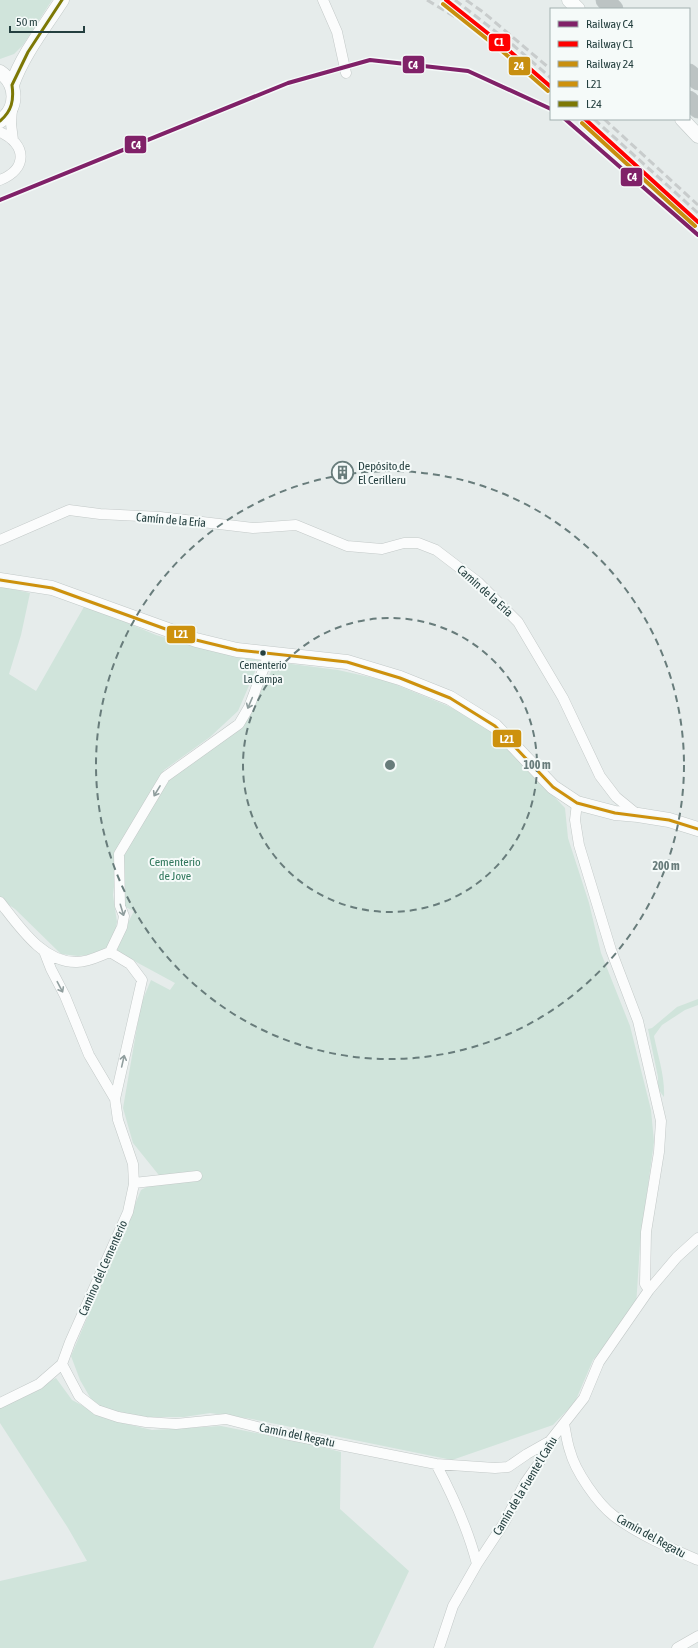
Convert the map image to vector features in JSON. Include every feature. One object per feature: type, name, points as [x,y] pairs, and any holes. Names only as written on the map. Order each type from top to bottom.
[{"type":"highway","points":[[690,74],[698,81]]},
{"type":"highway","points":[[690,85],[698,91]]},
{"type":"highway","points":[[690,101],[698,109]]},
{"type":"street","points":[[12,85],[26,54],[62,0]]},
{"type":"street","points":[[323,0],[337,32],[346,73]]},
{"type":"street","points":[[569,0],[577,8]]},
{"type":"street","points":[[0,66],[26,54]]},
{"type":"street","points":[[0,72],[12,85],[14,97],[11,124],[14,140],[20,149],[21,158],[17,170],[0,180]]},
{"type":"street","points":[[0,121],[5,118],[12,108]]},
{"type":"street","points":[[683,120],[698,136]]},
{"type":"street","points":[[0,132],[14,140]]},
{"type":"street","name":"Camín de la Ería","points":[[0,540],[69,510],[100,514],[160,517],[253,528],[296,525],[347,546],[382,550],[404,543],[418,543],[436,550],[478,582],[518,622],[563,698],[600,776],[616,797],[638,815]]},
{"type":"street","points":[[0,580],[52,588],[196,640],[237,650],[347,662],[400,678],[450,698],[494,726],[554,787],[577,803],[615,813],[669,820],[698,829]]},
{"type":"street","points":[[110,952],[122,927],[124,916],[120,906],[119,854],[165,777],[239,724],[249,706],[269,654]]},
{"type":"street","points":[[577,803],[575,820],[579,845],[611,950],[638,1021],[662,1121],[660,1152],[646,1232],[645,1284],[649,1290]]},
{"type":"street","name":"Camino del Cementerio","points":[[0,902],[19,926],[44,951],[60,959],[77,962],[93,959],[110,952],[130,964],[142,980],[115,1099],[118,1120],[133,1164],[134,1183],[128,1212],[70,1342],[62,1364],[39,1384],[0,1403]]},
{"type":"street","name":"Camino del Cementerio","points":[[44,951],[51,969],[65,996],[89,1055],[115,1099]]},
{"type":"street","points":[[134,1183],[197,1176]]},
{"type":"street","name":"Camín de la Fuente'l Cañu","points":[[439,1648],[453,1606],[477,1564],[504,1523],[525,1483],[539,1463],[550,1441],[584,1398],[599,1362],[649,1290],[677,1257],[698,1238]]},
{"type":"street","name":"Camín del Regatu","points":[[62,1364],[79,1396],[98,1410],[118,1417],[146,1422],[176,1424],[226,1419],[285,1434],[436,1464],[495,1468],[508,1467],[550,1441]]},
{"type":"street","name":"Camín del Regatu","points":[[564,1424],[570,1452],[579,1474],[595,1496],[614,1516],[642,1533],[698,1560]]},
{"type":"street","points":[[436,1464],[452,1493],[477,1564]]},
{"type":"street","points":[[677,1648],[698,1636]]},
{"type":"green space","points":[[0,0],[52,0],[23,45],[14,54],[0,59]]},
{"type":"green space","points":[[3,587],[30,593],[21,635],[9,674],[36,691],[85,605],[156,635],[211,651],[260,660],[238,711],[210,737],[164,770],[119,845],[113,895],[117,922],[114,938],[106,948],[97,954],[78,956],[61,954],[15,909],[2,900],[0,896],[0,588]]},
{"type":"green space","name":"Cementerio de Jove","points":[[276,662],[338,670],[387,681],[448,706],[488,727],[565,808],[568,838],[589,903],[601,953],[630,1026],[651,1110],[654,1142],[640,1244],[636,1307],[593,1360],[575,1402],[553,1425],[452,1460],[252,1419],[210,1413],[184,1417],[145,1417],[105,1409],[91,1399],[80,1380],[71,1356],[141,1190],[162,1179],[133,1143],[123,1108],[141,1004],[151,980],[170,990],[175,983],[114,950],[134,911],[123,906],[124,853],[169,778],[242,728]]},
{"type":"green space","points":[[698,999],[698,1005],[685,1010],[662,1025],[654,1036],[662,1074],[664,1097],[658,1089],[658,1077],[648,1029],[652,1028],[677,1007]]},
{"type":"green space","points":[[56,1378],[72,1400],[110,1420],[152,1430],[221,1426],[302,1442],[341,1452],[340,1509],[409,1571],[373,1648],[0,1648],[0,1581],[87,1561],[68,1528],[0,1423],[0,1408]]},
{"type":"railway","points":[[427,0],[505,47]]},
{"type":"railway","points":[[455,0],[513,45],[550,77]]},
{"type":"railway","points":[[466,0],[483,12],[548,67]]},
{"type":"railway","points":[[595,120],[698,213]]},
{"type":"railway","points":[[605,120],[698,205]]},
{"type":"rail line","name":"C1","points":[[446,0],[505,47],[550,86]]},
{"type":"rail line","name":"24","points":[[443,4],[502,51],[548,91]]},
{"type":"rail line","name":"C4","points":[[0,200],[288,83],[370,60],[468,71],[550,109]]},
{"type":"rail line","name":"C4","points":[[566,120],[698,235]]},
{"type":"rail line","name":"C1","points":[[586,120],[698,222]]},
{"type":"rail line","name":"24","points":[[582,123],[695,226]]},
{"type":"transit line","name":"L24","points":[[12,85],[28,52],[62,0]]},
{"type":"transit line","name":"L24","points":[[0,121],[10,109],[13,96],[12,85]]},
{"type":"transit line","name":"L21","points":[[0,580],[52,588],[196,640],[237,650],[347,662],[400,678],[450,698],[495,726],[553,787],[577,803],[615,813],[669,820],[698,829]]},
{"type":"place","name":"Depósito de El Cerilleru","points":[[342,473]]},
{"type":"place","name":"Cementerio La Campa","points":[[263,653]]}]
